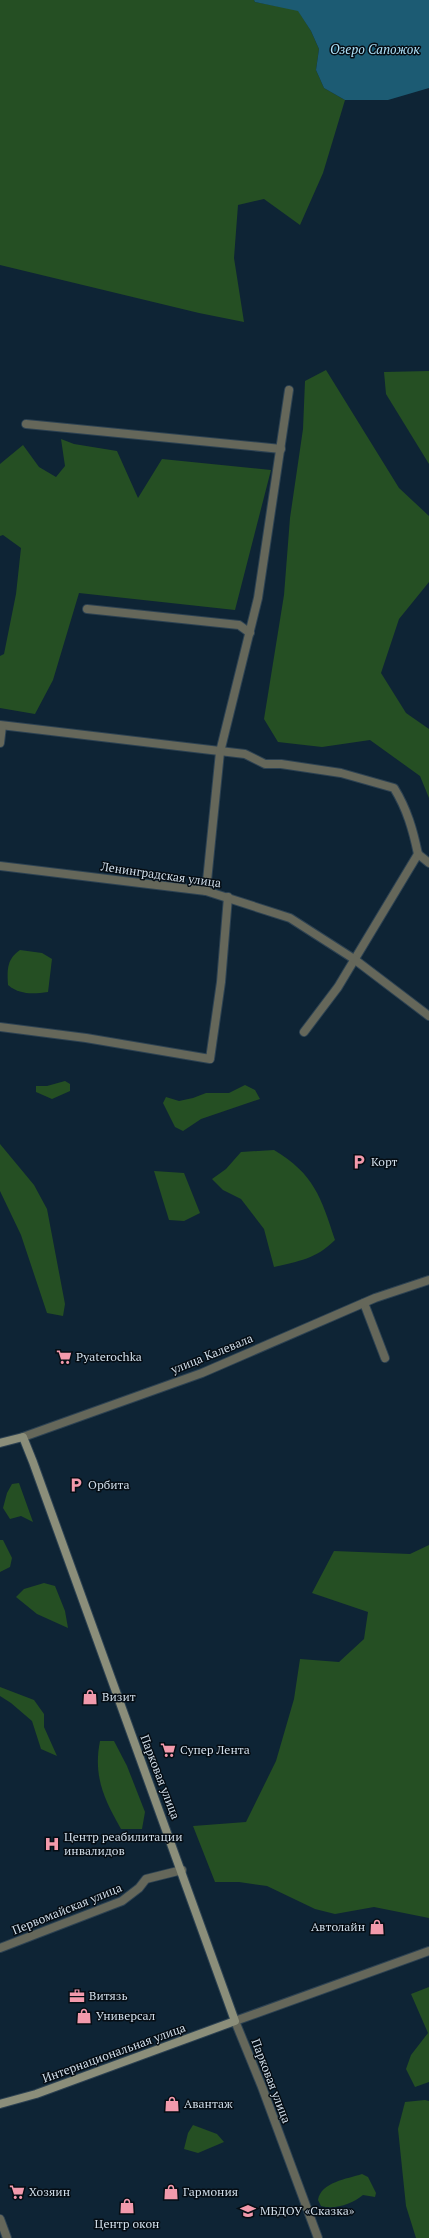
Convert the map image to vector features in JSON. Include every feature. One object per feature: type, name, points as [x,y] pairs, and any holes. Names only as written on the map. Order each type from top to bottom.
[{"type":"main road","name":"улица Калевала","points":[[0,1443],[23,1437]]},
{"type":"main road","name":"Парковая улица","points":[[23,1437],[182,1870],[235,2020]]},
{"type":"main road","name":"Интернациональная улица","points":[[0,2104],[36,2094],[235,2020]]},
{"type":"street","points":[[206,891],[220,752],[258,598],[290,390]]},
{"type":"street","points":[[26,424],[280,449]]},
{"type":"street","points":[[88,608],[239,625],[250,633]]},
{"type":"street","points":[[0,743],[1,726],[244,754],[265,764],[281,764],[341,773],[394,788],[403,801],[413,827],[418,854],[429,863]]},
{"type":"street","points":[[304,1032],[338,987],[418,854]]},
{"type":"street","name":"Ленинградская улица","points":[[0,866],[206,891],[290,918],[354,959],[429,1016]]},
{"type":"street","points":[[0,1027],[86,1038],[210,1059],[221,982],[228,897]]},
{"type":"street","name":"улица Калевала","points":[[23,1437],[202,1373],[236,1356],[312,1327],[364,1303],[429,1280]]},
{"type":"street","points":[[364,1303],[385,1358]]},
{"type":"street","name":"Первомайская улица","points":[[0,1948],[122,1901],[139,1888],[146,1879],[182,1870]]},
{"type":"street","points":[[235,2020],[429,1951]]},
{"type":"street","name":"Парковая улица","points":[[235,2020],[262,2087],[318,2238]]},
{"type":"street","points":[[0,2219],[7,2238]]},
{"type":"green space","points":[[0,0],[254,0],[255,2],[298,10],[311,31],[319,49],[316,70],[324,88],[345,100],[323,173],[300,225],[264,199],[238,205],[234,258],[244,322],[199,313],[0,265]]},
{"type":"green space","points":[[326,370],[399,488],[429,516],[429,582],[399,619],[381,673],[406,713],[429,729],[429,798],[420,776],[370,740],[322,747],[278,742],[264,719],[284,595],[290,518],[303,429],[305,381]]},
{"type":"green space","points":[[429,371],[429,464],[386,394],[384,372]]},
{"type":"green space","points":[[61,439],[74,444],[117,451],[138,498],[162,459],[271,470],[235,610],[79,593],[53,680],[35,714],[0,708],[0,656],[4,654],[16,594],[21,548],[3,535],[0,536],[0,464],[23,445],[39,467],[56,477],[65,466]]},
{"type":"green space","points":[[20,950],[42,953],[52,959],[48,992],[27,993],[17,991],[8,985],[10,961],[12,957]]},
{"type":"green space","points":[[65,1081],[70,1084],[70,1091],[52,1099],[36,1092],[36,1086],[47,1086]]},
{"type":"green space","points":[[245,1085],[255,1090],[260,1099],[201,1119],[183,1131],[175,1127],[163,1103],[166,1097],[179,1101],[206,1093],[229,1093]]},
{"type":"green space","points":[[0,1144],[34,1185],[47,1209],[65,1304],[63,1316],[47,1313],[21,1235],[0,1191]]},
{"type":"green space","points":[[274,1150],[298,1168],[314,1188],[325,1211],[335,1240],[314,1255],[299,1261],[274,1267],[264,1229],[241,1199],[223,1190],[212,1179],[226,1169],[241,1152]]},
{"type":"green space","points":[[154,1171],[184,1173],[200,1213],[184,1221],[169,1220]]},
{"type":"green space","points":[[19,1483],[33,1522],[21,1516],[10,1519],[3,1508],[7,1493],[12,1484]]},
{"type":"green space","points":[[0,1540],[3,1540],[12,1558],[10,1567],[0,1572]]},
{"type":"green space","points":[[429,1545],[429,1918],[374,1907],[335,1914],[315,1909],[267,1886],[239,1882],[215,1882],[193,1826],[246,1822],[276,1761],[294,1699],[300,1659],[339,1662],[364,1639],[368,1612],[312,1593],[334,1551],[410,1554]]},
{"type":"green space","points":[[44,1583],[55,1586],[65,1611],[68,1628],[37,1614],[16,1597],[24,1589]]},
{"type":"green space","points":[[0,1687],[34,1700],[44,1714],[44,1727],[57,1756],[41,1749],[32,1721],[11,1703],[0,1696]]},
{"type":"green space","points":[[100,1741],[114,1741],[127,1766],[145,1812],[142,1829],[121,1829],[110,1808],[99,1776],[98,1754]]},
{"type":"green space","points":[[429,1987],[429,2082],[415,2087],[406,2069],[411,2055],[428,2033],[411,1994]]},
{"type":"green space","points":[[429,2101],[429,2238],[416,2238],[406,2206],[398,2129],[405,2102]]},
{"type":"green space","points":[[193,2125],[217,2134],[224,2142],[198,2153],[184,2149],[188,2133]]},
{"type":"green space","points":[[362,2174],[368,2177],[376,2193],[375,2197],[363,2195],[354,2201],[338,2207],[321,2206],[318,2200],[320,2194],[329,2185]]},
{"type":"water","name":"Озеро Сапожок","points":[[254,0],[429,0],[429,88],[388,100],[345,100],[324,88],[316,70],[319,49],[311,31],[298,11],[255,2]]},
{"type":"place","name":"Корт","points":[[359,1162]]},
{"type":"place","name":"Pyaterochka","points":[[64,1357]]},
{"type":"place","name":"Орбита","points":[[76,1485]]},
{"type":"place","name":"Визит","points":[[90,1697]]},
{"type":"place","name":"Супер Лента","points":[[168,1750]]},
{"type":"place","name":"Центр реабилитации инвалидов","points":[[52,1844]]},
{"type":"place","name":"Автолайн","points":[[377,1927]]},
{"type":"place","name":"Витязь","points":[[77,1996]]},
{"type":"place","name":"Универсал","points":[[84,2016]]},
{"type":"place","name":"Авантаж","points":[[172,2104]]},
{"type":"place","name":"Хозяин","points":[[17,2192]]},
{"type":"place","name":"Гармония","points":[[171,2192]]},
{"type":"place","name":"Центр окон","points":[[127,2206]]},
{"type":"place","name":"МБДОУ «Сказка»","points":[[248,2211]]}]
